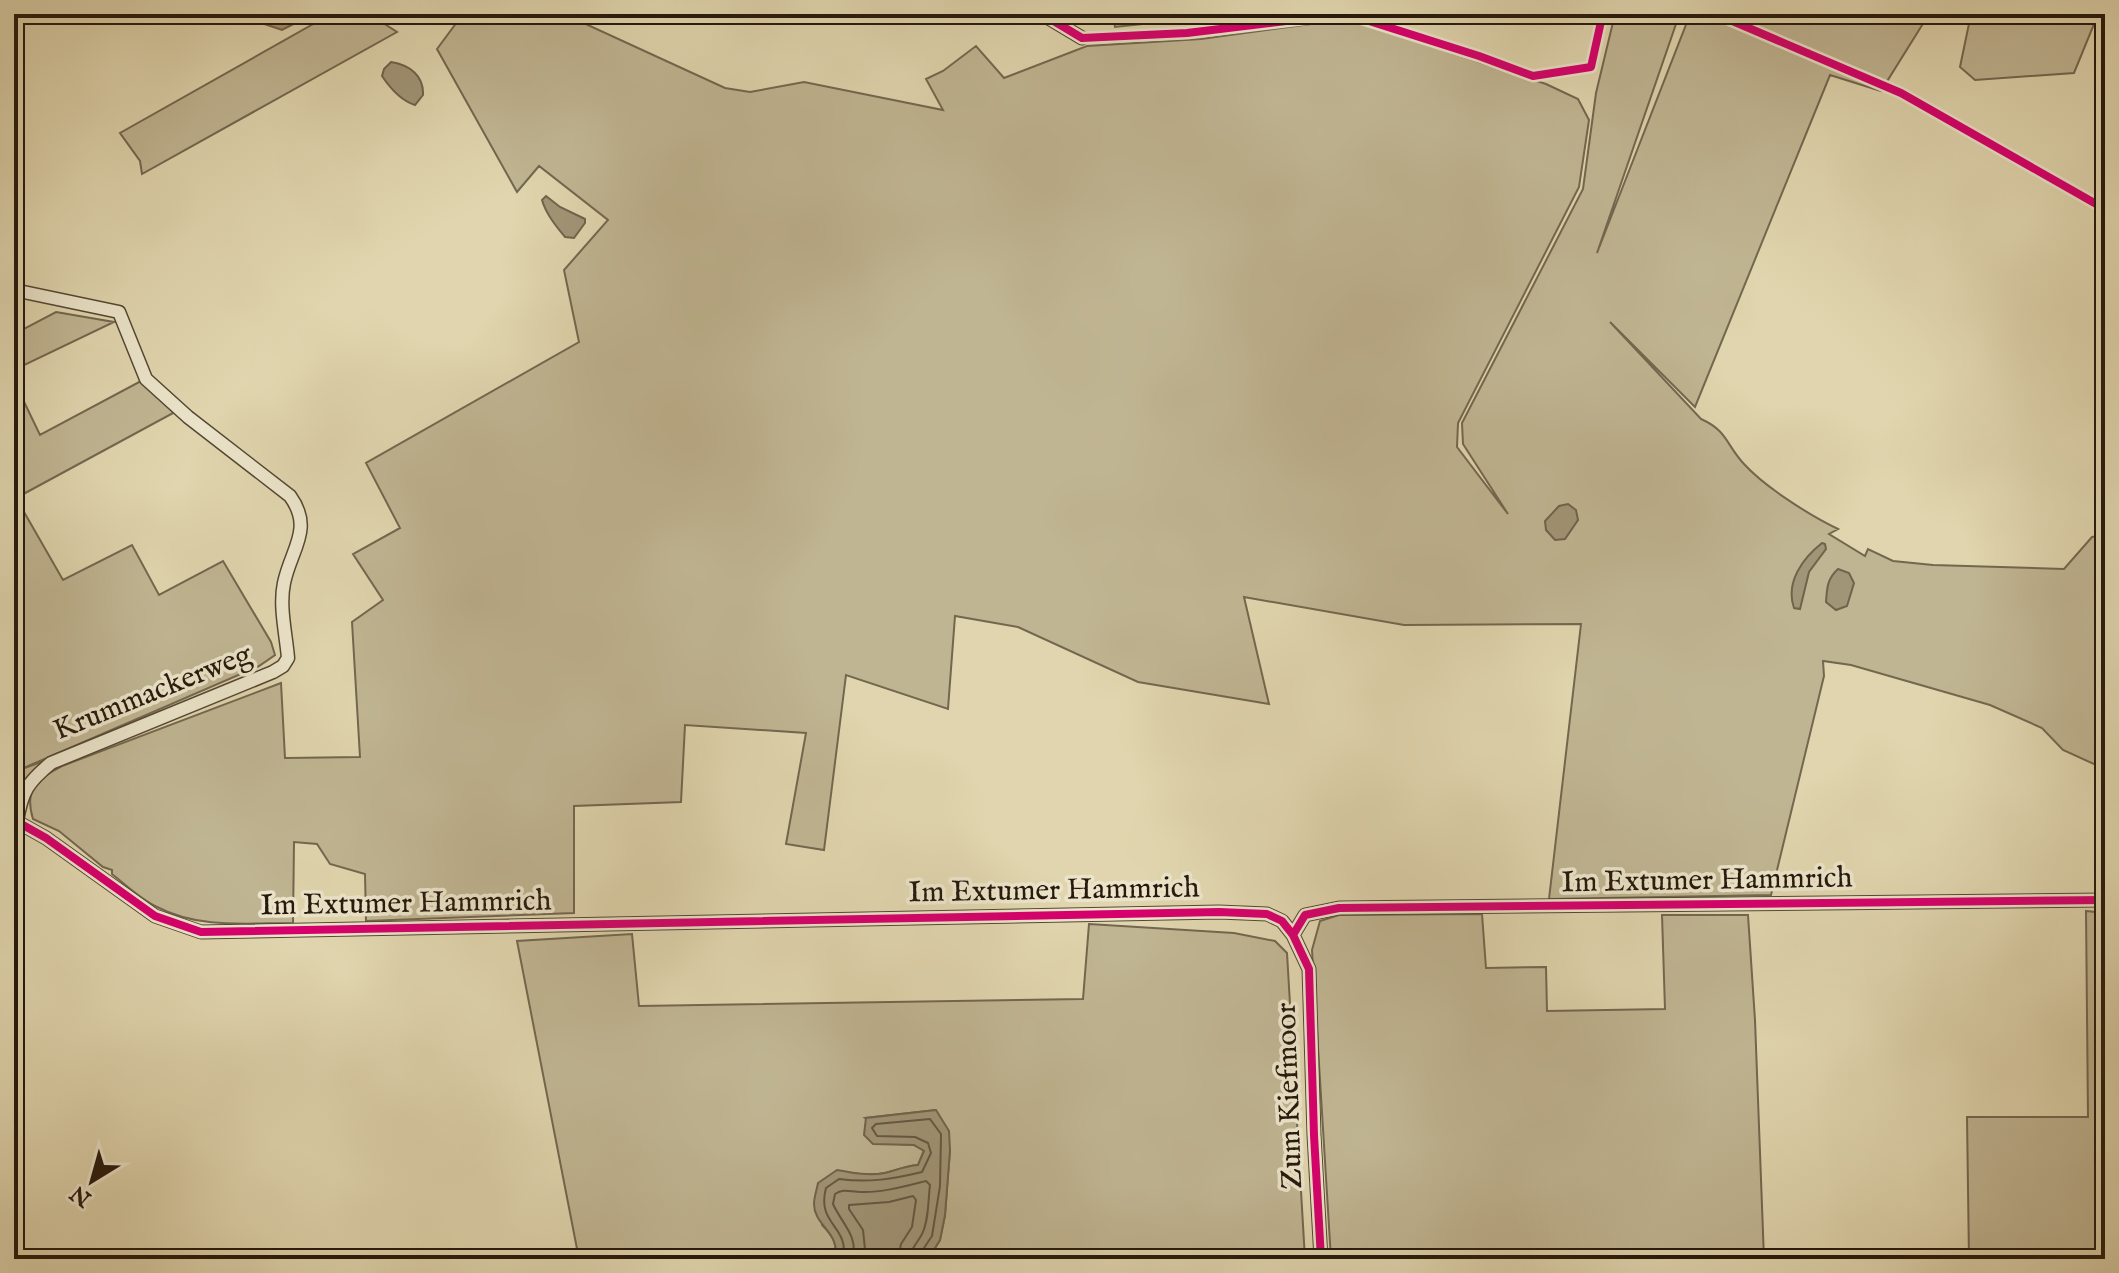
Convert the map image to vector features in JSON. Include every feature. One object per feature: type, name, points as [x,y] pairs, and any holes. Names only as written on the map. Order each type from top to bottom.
[{"type":"street","points":[[1042,14],[1082,38]]},
{"type":"street","name":"Krummackerweg","points":[[14,290],[119,312],[146,379],[188,417],[290,496],[300,510],[302,529],[283,584],[288,658],[283,666],[51,763],[30,781],[15,820]]},
{"type":"street","name":"Im Extumer Hammrich","points":[[15,820],[46,838],[155,916],[201,932],[1219,912],[1267,914],[1282,921],[1293,935],[1305,915],[1339,908],[2105,900]]},
{"type":"street","name":"Zum Kiefmoor","points":[[1293,935],[1309,969],[1321,1259]]},
{"type":"shaded area","points":[[331,14],[369,14],[397,32],[142,174],[140,161],[120,133]]},
{"type":"shaded area","points":[[463,14],[564,14],[725,88],[750,92],[804,82],[943,110],[926,79],[943,71],[976,46],[1004,78],[1087,46],[1201,39],[1348,19],[1546,84],[1578,99],[1589,120],[1579,187],[1458,423],[1457,447],[1508,514],[1463,444],[1462,423],[1583,189],[1596,93],[1614,18],[1619,14],[1666,14],[1676,24],[1597,253],[1687,22],[1687,14],[1929,14],[1881,91],[1830,75],[1695,407],[1610,322],[1701,419],[1717,428],[1753,473],[1788,500],[1838,529],[1829,534],[1865,556],[1868,549],[1893,561],[2064,569],[2092,537],[2105,535],[2105,550],[2095,572],[2098,732],[2105,735],[2105,769],[2063,750],[2042,728],[1990,705],[1851,665],[1823,661],[1824,676],[1771,895],[1549,899],[1581,624],[1404,625],[1244,597],[1269,704],[1138,682],[1018,627],[955,616],[948,709],[846,675],[824,850],[786,844],[806,733],[685,725],[681,802],[574,806],[574,913],[366,921],[365,874],[330,864],[317,844],[294,842],[293,923],[206,922],[157,907],[133,892],[112,874],[112,870],[103,867],[59,831],[33,819],[30,800],[34,786],[62,766],[281,683],[285,758],[360,757],[352,622],[383,600],[353,554],[400,528],[366,463],[579,342],[564,270],[608,220],[539,166],[517,192],[437,49]]},
{"type":"shaded area","points":[[1113,14],[1238,14],[1115,27]]},
{"type":"shaded area","points":[[1971,14],[2105,14],[2105,24],[2094,24],[2074,73],[1975,80],[1960,67]]},
{"type":"shaded area","points":[[56,312],[114,322],[14,370],[14,334]]},
{"type":"shaded area","points":[[14,381],[40,435],[141,381],[175,412],[16,498],[63,580],[132,545],[159,595],[223,561],[271,642],[275,655],[259,666],[19,770],[44,761],[25,780],[14,806]]},
{"type":"shaded area","points":[[2086,911],[2105,913],[2105,1259],[1969,1259],[1967,1117],[2088,1117]]},
{"type":"shaded area","points":[[1482,914],[1486,968],[1546,967],[1547,1011],[1665,1009],[1662,915],[1748,915],[1764,1259],[1331,1259],[1312,950],[1320,921],[1339,915]]},
{"type":"shaded area","points":[[1089,924],[1234,933],[1275,941],[1287,953],[1305,1259],[928,1259],[940,1240],[950,1150],[935,1110],[865,1118],[898,1144],[914,1145],[924,1150],[918,1165],[885,1173],[837,1171],[822,1225],[834,1240],[835,1259],[579,1259],[517,941],[632,934],[639,1006],[1083,999]]},
{"type":"water","points":[[258,14],[313,14],[282,30],[264,24]]},
{"type":"water","points":[[391,62],[410,69],[421,82],[423,95],[415,105],[397,94],[382,76]]},
{"type":"water","points":[[546,196],[585,219],[574,238],[565,237],[552,220],[542,200]]},
{"type":"water","points":[[1568,504],[1576,510],[1578,520],[1565,539],[1555,540],[1546,530],[1545,521],[1559,506]]},
{"type":"water","points":[[1822,543],[1826,549],[1809,572],[1800,609],[1794,608],[1794,580],[1808,556]]},
{"type":"water","points":[[2103,550],[2105,735],[2098,732],[2095,572]]},
{"type":"water","points":[[1838,569],[1849,573],[1854,583],[1847,606],[1836,610],[1826,602],[1827,588]]},
{"type":"water","points":[[936,1110],[949,1131],[950,1150],[940,1240],[928,1259],[835,1259],[834,1242],[815,1212],[818,1183],[837,1170],[879,1174],[918,1165],[924,1151],[914,1145],[873,1144],[864,1135],[866,1118]]},
{"type":"cycle path","points":[[1042,14],[1082,38],[1187,33],[1344,14]]},
{"type":"cycle path","points":[[1347,14],[1533,76],[1591,67],[1602,17],[1606,14]]},
{"type":"cycle path","points":[[1716,14],[1901,93],[2105,209]]},
{"type":"cycle path","points":[[14,820],[46,838],[155,916],[201,932],[1219,912],[1267,914],[1282,921],[1293,935],[1309,969],[1321,1259]]},
{"type":"cycle path","points":[[1293,935],[1305,915],[1339,908],[2105,900]]}]
